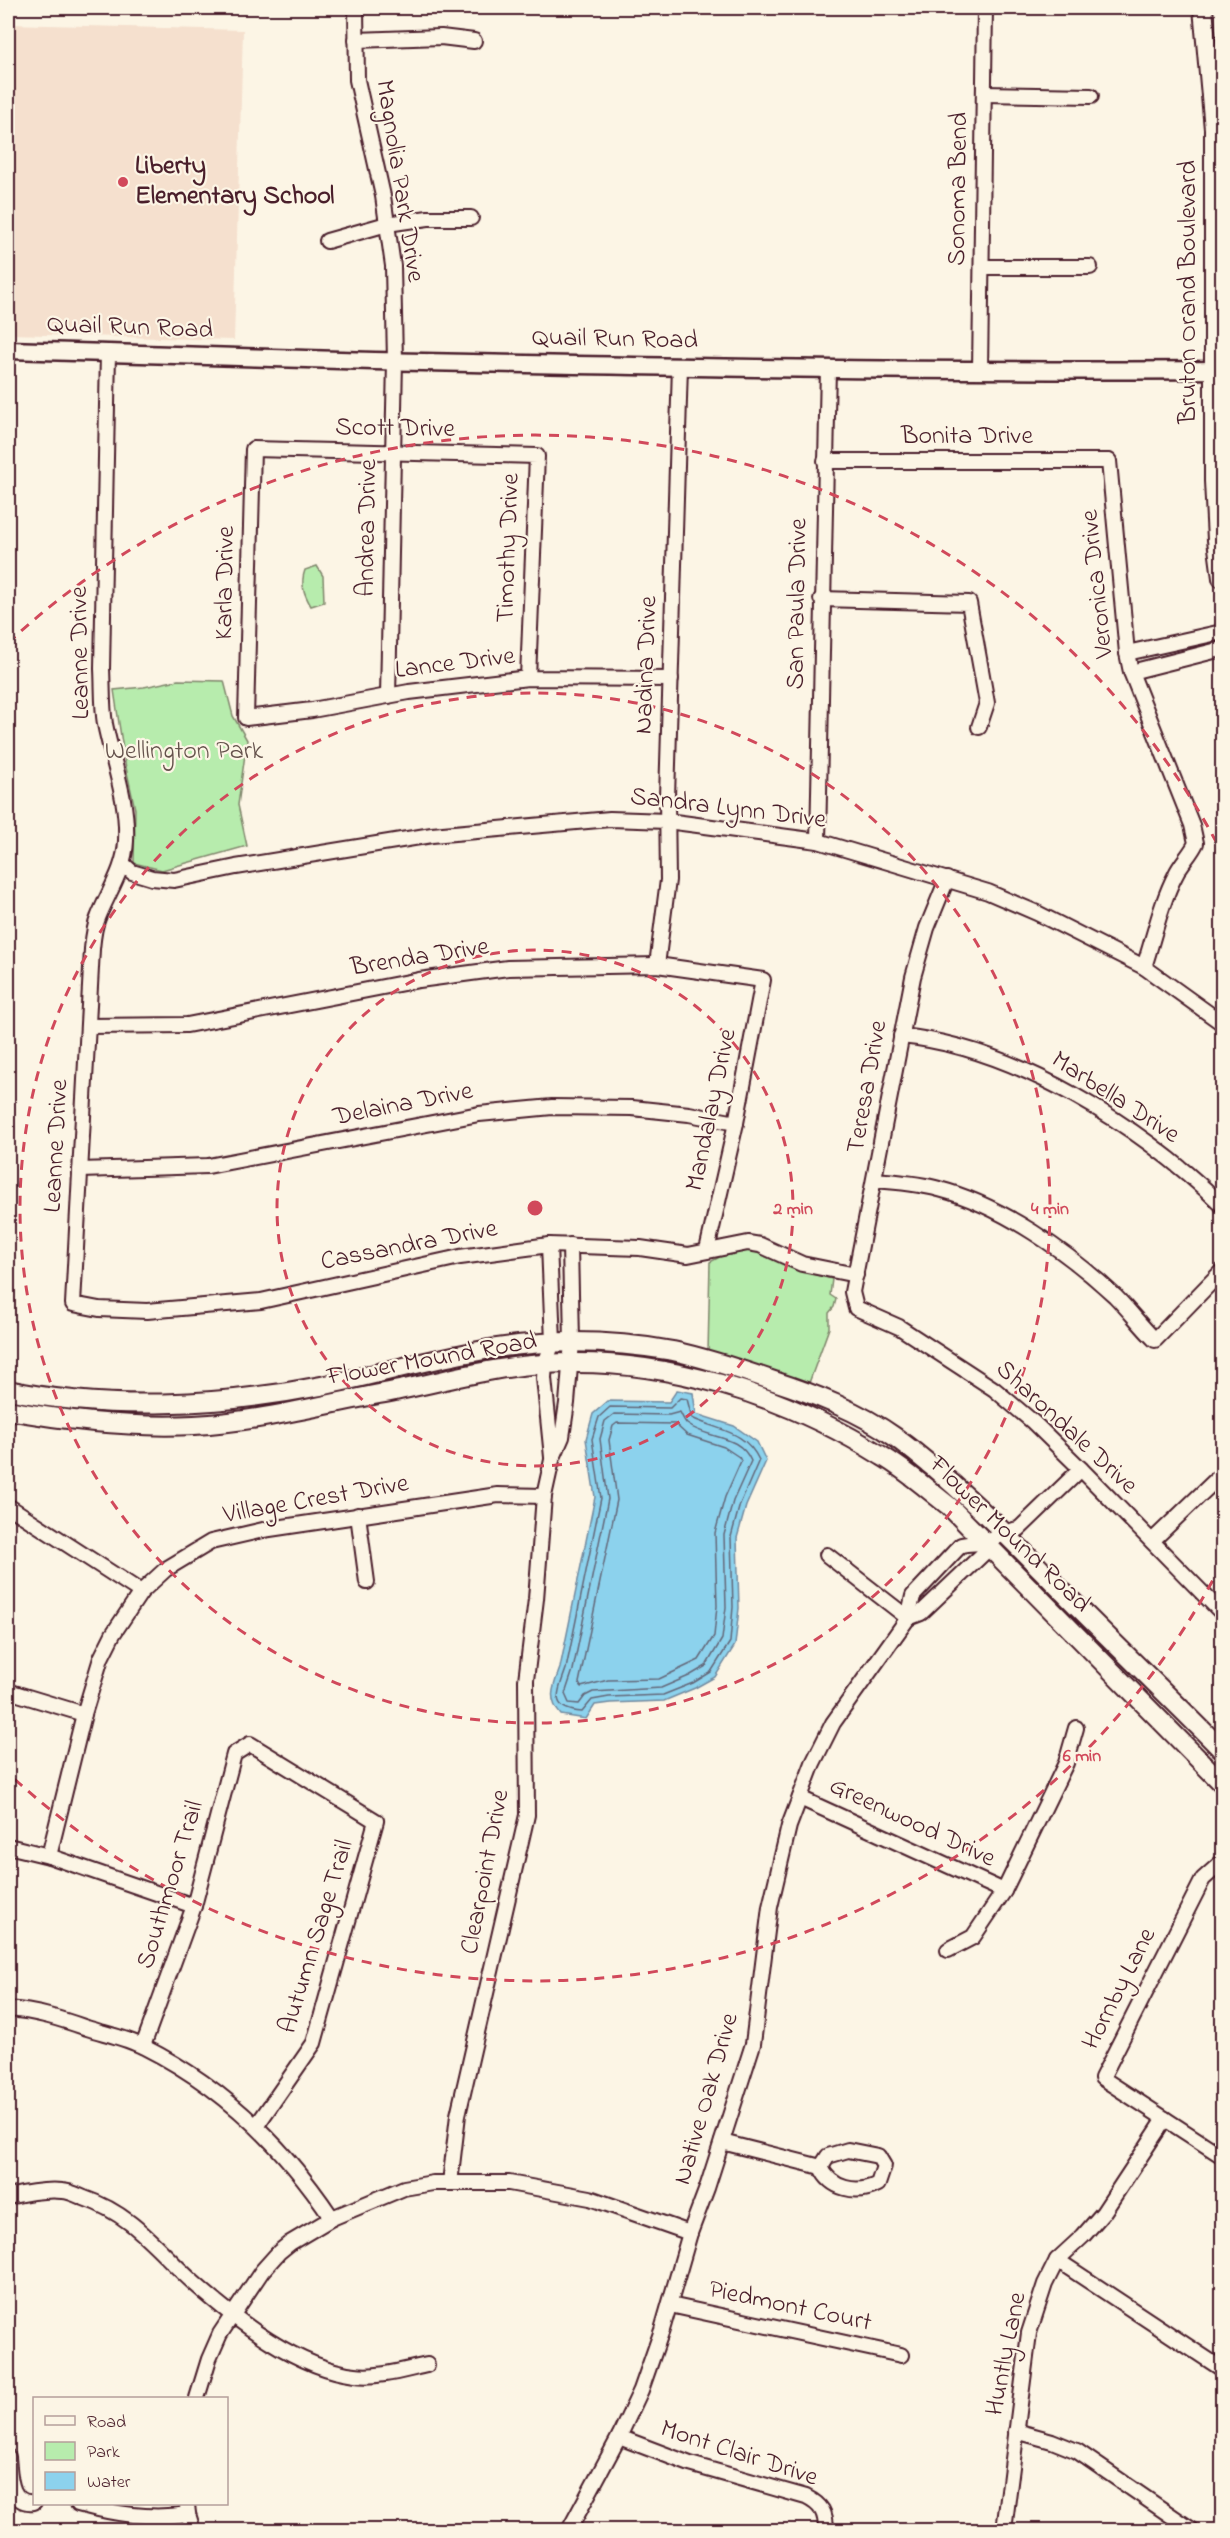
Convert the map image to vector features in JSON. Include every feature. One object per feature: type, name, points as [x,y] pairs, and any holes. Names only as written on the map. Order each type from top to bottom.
[{"type":"main road","name":"Bruton Orand Boulevard","points":[[1203,8],[1214,129],[1219,370],[1214,481],[1217,540],[1222,578]]},
{"type":"main road","name":"Flower Mound Road","points":[[8,1390],[37,1396],[116,1403],[188,1403],[319,1386],[475,1351],[553,1342],[645,1347],[676,1352],[726,1365],[802,1390],[846,1409],[893,1436],[958,1487],[1005,1531],[1222,1750]]},
{"type":"main road","name":"Flower Mound Road","points":[[8,1410],[45,1417],[118,1425],[195,1425],[276,1414],[496,1369],[545,1364],[658,1371],[711,1381],[775,1402],[837,1430],[884,1457],[949,1506],[1222,1783]]},
{"type":"street","name":"Magnolia Park Drive","points":[[356,8],[357,80],[387,224],[393,266],[395,361]]},
{"type":"street","name":"Sonoma Bend","points":[[980,371],[985,8]]},
{"type":"street","points":[[356,40],[441,38],[474,41]]},
{"type":"street","points":[[984,94],[1091,96]]},
{"type":"street","points":[[327,241],[387,224],[428,218],[471,218]]},
{"type":"street","points":[[982,267],[1090,267]]},
{"type":"street","name":"Quail Run Road","points":[[8,350],[395,361],[980,371],[1219,370]]},
{"type":"street","name":"Leanne Drive","points":[[73,1304],[92,949],[97,920],[123,864],[126,842],[126,810],[120,777],[104,720],[102,669],[108,352]]},
{"type":"street","name":"Andrea Drive","points":[[388,696],[395,361]]},
{"type":"street","name":"Nadina Drive","points":[[657,964],[668,880],[667,821],[680,366]]},
{"type":"street","name":"San Paula Drive","points":[[818,841],[821,599],[828,368]]},
{"type":"street","name":"Scott Drive","points":[[253,449],[537,456]]},
{"type":"street","name":"Karla Drive","points":[[246,718],[253,449]]},
{"type":"street","name":"Timothy Drive","points":[[528,678],[537,456]]},
{"type":"street","name":"Bonita Drive","points":[[825,461],[1109,461]]},
{"type":"street","name":"Veronica Drive","points":[[1109,461],[1127,653],[1131,672],[1192,825],[1196,843],[1190,855],[1176,872],[1167,893],[1144,967]]},
{"type":"street","points":[[821,599],[969,603],[987,703],[980,727]]},
{"type":"street","points":[[1127,653],[1222,632]]},
{"type":"street","points":[[1131,672],[1222,649]]},
{"type":"street","name":"Lance Drive","points":[[246,718],[312,710],[388,696],[528,678],[671,680]]},
{"type":"street","name":"Sandra Lynn Drive","points":[[123,864],[132,872],[152,879],[174,880],[236,867],[432,835],[610,819],[667,821],[818,841],[988,891],[1037,913],[1144,967],[1222,1023]]},
{"type":"street","name":"Teresa Drive","points":[[856,1308],[852,1292],[913,977],[927,928],[947,879]]},
{"type":"street","name":"Brenda Drive","points":[[88,1026],[187,1025],[419,980],[508,968],[657,964],[763,980]]},
{"type":"street","name":"Mandalay Drive","points":[[707,1250],[736,1122],[763,980]]},
{"type":"street","name":"Marbella Drive","points":[[901,1036],[935,1039],[979,1052],[1036,1074],[1091,1105],[1150,1146],[1222,1205]]},
{"type":"street","name":"Delaina Drive","points":[[80,1170],[208,1166],[479,1114],[552,1107],[632,1108],[736,1122]]},
{"type":"street","points":[[875,1180],[939,1189],[973,1201],[1014,1222],[1065,1254],[1082,1268],[1115,1297],[1155,1341],[1222,1271]]},
{"type":"street","name":"Cassandra Drive","points":[[73,1304],[99,1309],[147,1311],[261,1301],[460,1257],[549,1245],[640,1248],[688,1255],[748,1243],[760,1245],[802,1264],[856,1275]]},
{"type":"street","name":"Clearpoint Drive","points":[[549,1245],[553,1342],[545,1364],[544,1378],[552,1460]]},
{"type":"street","name":"Clearpoint Drive","points":[[450,2183],[458,2115],[527,1815],[525,1703],[544,1496],[552,1460],[562,1437],[570,1364],[572,1342],[570,1245]]},
{"type":"street","name":"Sharondale Drive","points":[[856,1308],[900,1327],[994,1389],[1033,1422],[1222,1612]]},
{"type":"street","name":"Native Oak Drive","points":[[569,2530],[619,2438],[641,2390],[670,2305],[690,2233],[753,2044],[770,1907],[789,1826],[833,1723],[908,1618],[913,1596],[961,1545],[972,1542],[985,1543],[1005,1531],[1019,1529],[1081,1469]]},
{"type":"street","points":[[1152,1541],[1222,1474]]},
{"type":"street","name":"Village Crest Drive","points":[[50,1856],[84,1714],[101,1658],[113,1634],[141,1592],[165,1569],[211,1542],[262,1530],[498,1495],[544,1496]]},
{"type":"street","points":[[8,1506],[141,1592]]},
{"type":"street","points":[[358,1515],[368,1582]]},
{"type":"street","name":"Native Oak Drive","points":[[908,1618],[921,1613],[983,1554],[985,1543]]},
{"type":"street","points":[[826,1555],[908,1618]]},
{"type":"street","points":[[8,1691],[84,1714]]},
{"type":"street","points":[[948,1950],[973,1937],[1004,1891],[1066,1763],[1076,1728]]},
{"type":"street","name":"Southmoor Trail","points":[[143,2046],[194,1906],[234,1754],[250,1744],[376,1821]]},
{"type":"street","name":"Greenwood Drive","points":[[800,1798],[1004,1891]]},
{"type":"street","name":"Autumn Sage Trail","points":[[257,2125],[314,2043],[376,1821]]},
{"type":"street","points":[[8,1846],[50,1856],[194,1906]]},
{"type":"street","name":"Hornby Lane","points":[[1165,2119],[1102,2078],[1203,1879],[1222,1862]]},
{"type":"street","points":[[8,2009],[32,2010],[143,2046],[198,2079],[257,2125],[308,2182],[332,2218]]},
{"type":"street","points":[[1165,2119],[1222,2156]]},
{"type":"street","name":"Huntly Lane","points":[[1004,2530],[1029,2333],[1045,2284],[1057,2260],[1103,2213],[1165,2119]]},
{"type":"street","points":[[722,2142],[821,2167]]},
{"type":"street","points":[[197,2397],[209,2359],[231,2316],[262,2271],[279,2252],[332,2218],[404,2188],[433,2182],[509,2182],[611,2205],[690,2233]]},
{"type":"street","points":[[8,2197],[32,2192],[63,2191],[108,2207],[127,2218],[231,2316],[304,2358],[336,2372],[358,2376],[380,2375],[427,2365]]},
{"type":"street","points":[[1057,2260],[1222,2370]]},
{"type":"street","name":"Piedmont Court","points":[[670,2305],[901,2355]]},
{"type":"street","points":[[1016,2431],[1052,2440],[1077,2451],[1192,2530]]},
{"type":"street","name":"Mont Clair Drive","points":[[619,2438],[690,2464],[806,2497],[819,2504],[826,2517],[826,2530]]},
{"type":"street","points":[[8,2457],[14,2492],[19,2500],[26,2503],[33,2502]]},
{"type":"street","points":[[82,2505],[106,2512],[163,2518],[188,2509],[193,2530]]},
{"type":"street","points":[[1165,2530],[1171,2517]]},
{"type":"shaded area","name":"Liberty Elementary School","points":[[8,24],[243,30],[234,340],[8,334]]},
{"type":"green space","points":[[317,566],[323,576],[324,602],[311,606],[306,597],[303,580],[305,570]]},
{"type":"green space","name":"Wellington Park","points":[[178,680],[224,681],[233,716],[247,740],[238,805],[247,846],[162,870],[134,863],[135,809],[125,763],[114,690]]},
{"type":"green space","points":[[739,1247],[797,1270],[832,1279],[830,1295],[836,1299],[829,1313],[829,1328],[809,1383],[708,1353],[710,1262]]},
{"type":"water","points":[[677,1390],[693,1393],[696,1414],[734,1426],[757,1442],[766,1461],[746,1506],[737,1538],[739,1608],[735,1645],[715,1677],[664,1701],[595,1705],[586,1719],[561,1715],[554,1704],[553,1693],[595,1497],[586,1439],[593,1414],[608,1401],[669,1402]]},
{"type":"place","name":"Liberty Elementary School","points":[[123,182]]}]
